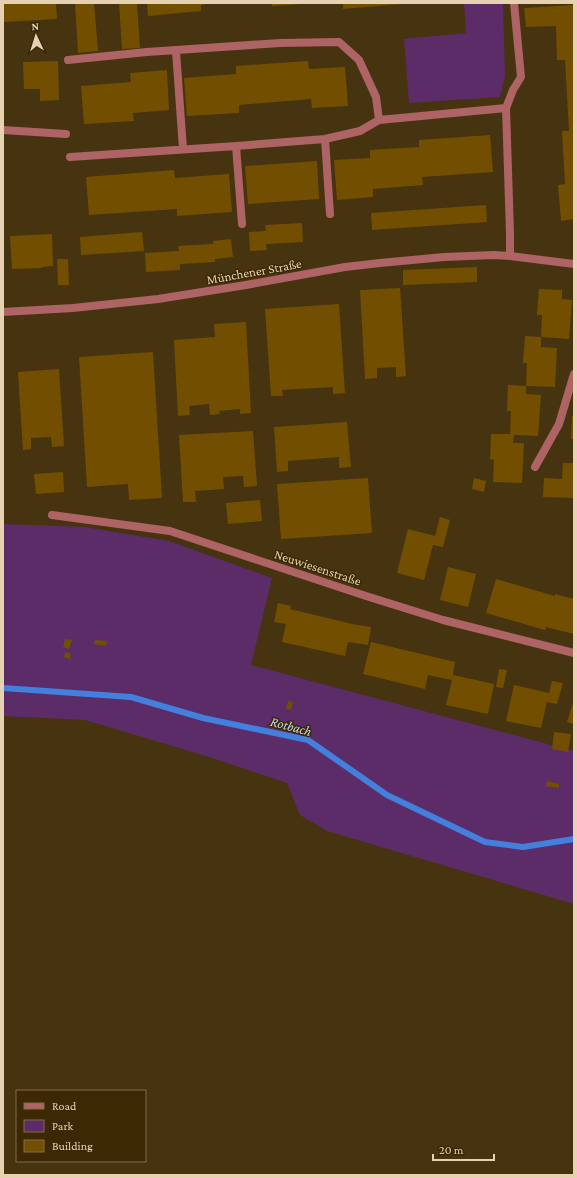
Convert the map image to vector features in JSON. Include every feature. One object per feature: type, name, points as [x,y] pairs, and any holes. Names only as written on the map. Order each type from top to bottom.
[{"type":"street","points":[[510,256],[506,108],[513,90],[521,77],[514,3]]},
{"type":"street","points":[[68,60],[147,52],[280,43],[339,42],[359,60],[376,97],[379,120]]},
{"type":"street","points":[[176,51],[183,149]]},
{"type":"street","points":[[70,157],[325,139],[360,131],[379,120],[506,108]]},
{"type":"street","points":[[3,130],[66,134]]},
{"type":"street","points":[[325,139],[330,214]]},
{"type":"street","points":[[236,146],[242,224]]},
{"type":"street","name":"Münchener Straße","points":[[3,312],[73,308],[158,299],[345,267],[444,257],[494,255],[574,264]]},
{"type":"street","points":[[535,467],[559,424],[574,374]]},
{"type":"street","name":"Neuwiesenstraße","points":[[52,515],[170,531],[436,617],[574,653]]},
{"type":"green space","points":[[464,3],[503,3],[505,76],[500,97],[409,103],[404,39],[466,33]]},
{"type":"green space","points":[[3,524],[85,527],[169,541],[272,578],[251,665],[574,751],[574,904],[327,831],[300,815],[287,783],[206,756],[85,720],[3,716]]},
{"type":"building","points":[[3,3],[56,3],[57,19],[3,22]]},
{"type":"building","points":[[75,3],[94,3],[98,51],[78,53]]},
{"type":"building","points":[[119,3],[137,3],[140,48],[122,49]]},
{"type":"building","points":[[147,3],[206,4],[201,5],[201,11],[148,16]]},
{"type":"building","points":[[272,3],[301,3],[301,4],[272,6]]},
{"type":"building","points":[[343,3],[401,3],[401,4],[343,9]]},
{"type":"building","points":[[574,5],[574,219],[561,221],[558,185],[565,184],[562,131],[569,131],[565,60],[557,60],[556,26],[526,27],[524,8]]},
{"type":"building","points":[[58,61],[59,100],[40,101],[40,89],[24,89],[23,62]]},
{"type":"building","points":[[308,61],[309,69],[345,67],[348,106],[312,108],[311,99],[239,105],[239,113],[187,116],[184,78],[236,74],[236,66]]},
{"type":"building","points":[[167,70],[169,110],[133,113],[134,121],[84,124],[81,86],[131,82],[130,73]]},
{"type":"building","points":[[490,135],[493,172],[422,177],[423,185],[373,189],[373,197],[337,200],[334,160],[370,158],[370,150],[419,147],[419,140]]},
{"type":"building","points":[[317,161],[319,199],[248,204],[245,166]]},
{"type":"building","points":[[174,170],[175,178],[229,174],[232,212],[177,216],[177,209],[89,215],[86,177]]},
{"type":"building","points":[[486,205],[487,222],[372,230],[371,213]]},
{"type":"building","points":[[302,223],[303,242],[266,244],[267,250],[250,251],[249,232],[266,231],[265,225]]},
{"type":"building","points":[[142,232],[144,251],[81,255],[80,237]]},
{"type":"building","points":[[52,234],[53,266],[12,269],[10,236]]},
{"type":"building","points":[[231,239],[233,257],[215,259],[215,262],[180,264],[180,270],[146,272],[145,253],[179,251],[178,246],[213,244],[213,241]]},
{"type":"building","points":[[57,259],[68,259],[69,285],[58,285]]},
{"type":"building","points":[[477,267],[477,282],[403,285],[403,270]]},
{"type":"building","points":[[400,288],[406,376],[396,377],[396,367],[377,368],[377,378],[365,379],[360,290]]},
{"type":"building","points":[[539,289],[562,290],[562,299],[572,300],[569,339],[541,337],[542,315],[537,315]]},
{"type":"building","points":[[339,304],[345,393],[333,394],[333,387],[282,390],[283,396],[271,396],[265,309]]},
{"type":"building","points":[[246,322],[251,413],[240,414],[240,409],[219,411],[220,414],[210,415],[209,404],[189,406],[190,415],[178,416],[174,340],[215,337],[214,324]]},
{"type":"building","points":[[525,336],[541,337],[541,347],[557,348],[555,387],[526,386],[527,363],[523,363]]},
{"type":"building","points":[[153,352],[162,498],[129,500],[128,484],[87,487],[79,357]]},
{"type":"building","points":[[59,369],[64,446],[52,447],[51,437],[31,438],[31,449],[23,450],[18,372]]},
{"type":"building","points":[[508,385],[526,386],[526,394],[541,395],[538,436],[514,435],[513,443],[524,443],[522,483],[493,482],[494,460],[490,459],[491,434],[510,434],[511,411],[507,411]]},
{"type":"building","points":[[572,416],[574,416],[574,439],[571,439]]},
{"type":"building","points":[[347,422],[351,467],[339,468],[339,457],[288,461],[288,471],[277,472],[274,427]]},
{"type":"building","points":[[253,431],[257,486],[244,487],[243,476],[223,477],[224,489],[195,491],[196,502],[183,502],[179,435]]},
{"type":"building","points":[[563,463],[574,463],[574,498],[543,497],[544,478],[562,479]]},
{"type":"building","points":[[63,472],[64,492],[36,494],[34,474]]},
{"type":"building","points":[[368,478],[372,533],[281,539],[277,484]]},
{"type":"building","points":[[474,478],[486,481],[484,492],[472,489]]},
{"type":"building","points":[[260,500],[262,521],[228,524],[226,503]]},
{"type":"building","points":[[440,517],[450,520],[443,547],[433,545],[424,580],[397,573],[408,529],[435,536]]},
{"type":"building","points":[[448,567],[476,574],[468,607],[440,600]]},
{"type":"building","points":[[496,579],[555,596],[555,594],[574,599],[574,634],[546,627],[545,630],[486,613]]},
{"type":"building","points":[[278,603],[291,606],[290,609],[371,627],[368,645],[348,642],[345,656],[282,642],[286,624],[274,622]]},
{"type":"building","points":[[65,639],[72,640],[69,649],[63,647]]},
{"type":"building","points":[[95,640],[107,641],[106,646],[94,644]]},
{"type":"building","points":[[371,642],[455,662],[453,675],[494,684],[488,714],[446,705],[452,680],[428,675],[425,689],[363,674]]},
{"type":"building","points":[[65,652],[71,654],[70,659],[64,657]]},
{"type":"building","points":[[499,669],[507,670],[503,688],[496,687]]},
{"type":"building","points":[[552,681],[563,683],[557,704],[547,702],[541,728],[506,721],[514,685],[549,693]]},
{"type":"building","points":[[574,700],[574,724],[567,722]]},
{"type":"building","points":[[288,701],[293,702],[291,710],[286,709]]},
{"type":"building","points":[[554,732],[571,734],[568,752],[552,749]]},
{"type":"building","points":[[547,781],[559,784],[559,788],[546,786]]},
{"type":"waterway","name":"Rotbach","points":[[3,688],[131,697],[203,718],[308,740],[387,795],[485,842],[523,847],[574,839]]}]
